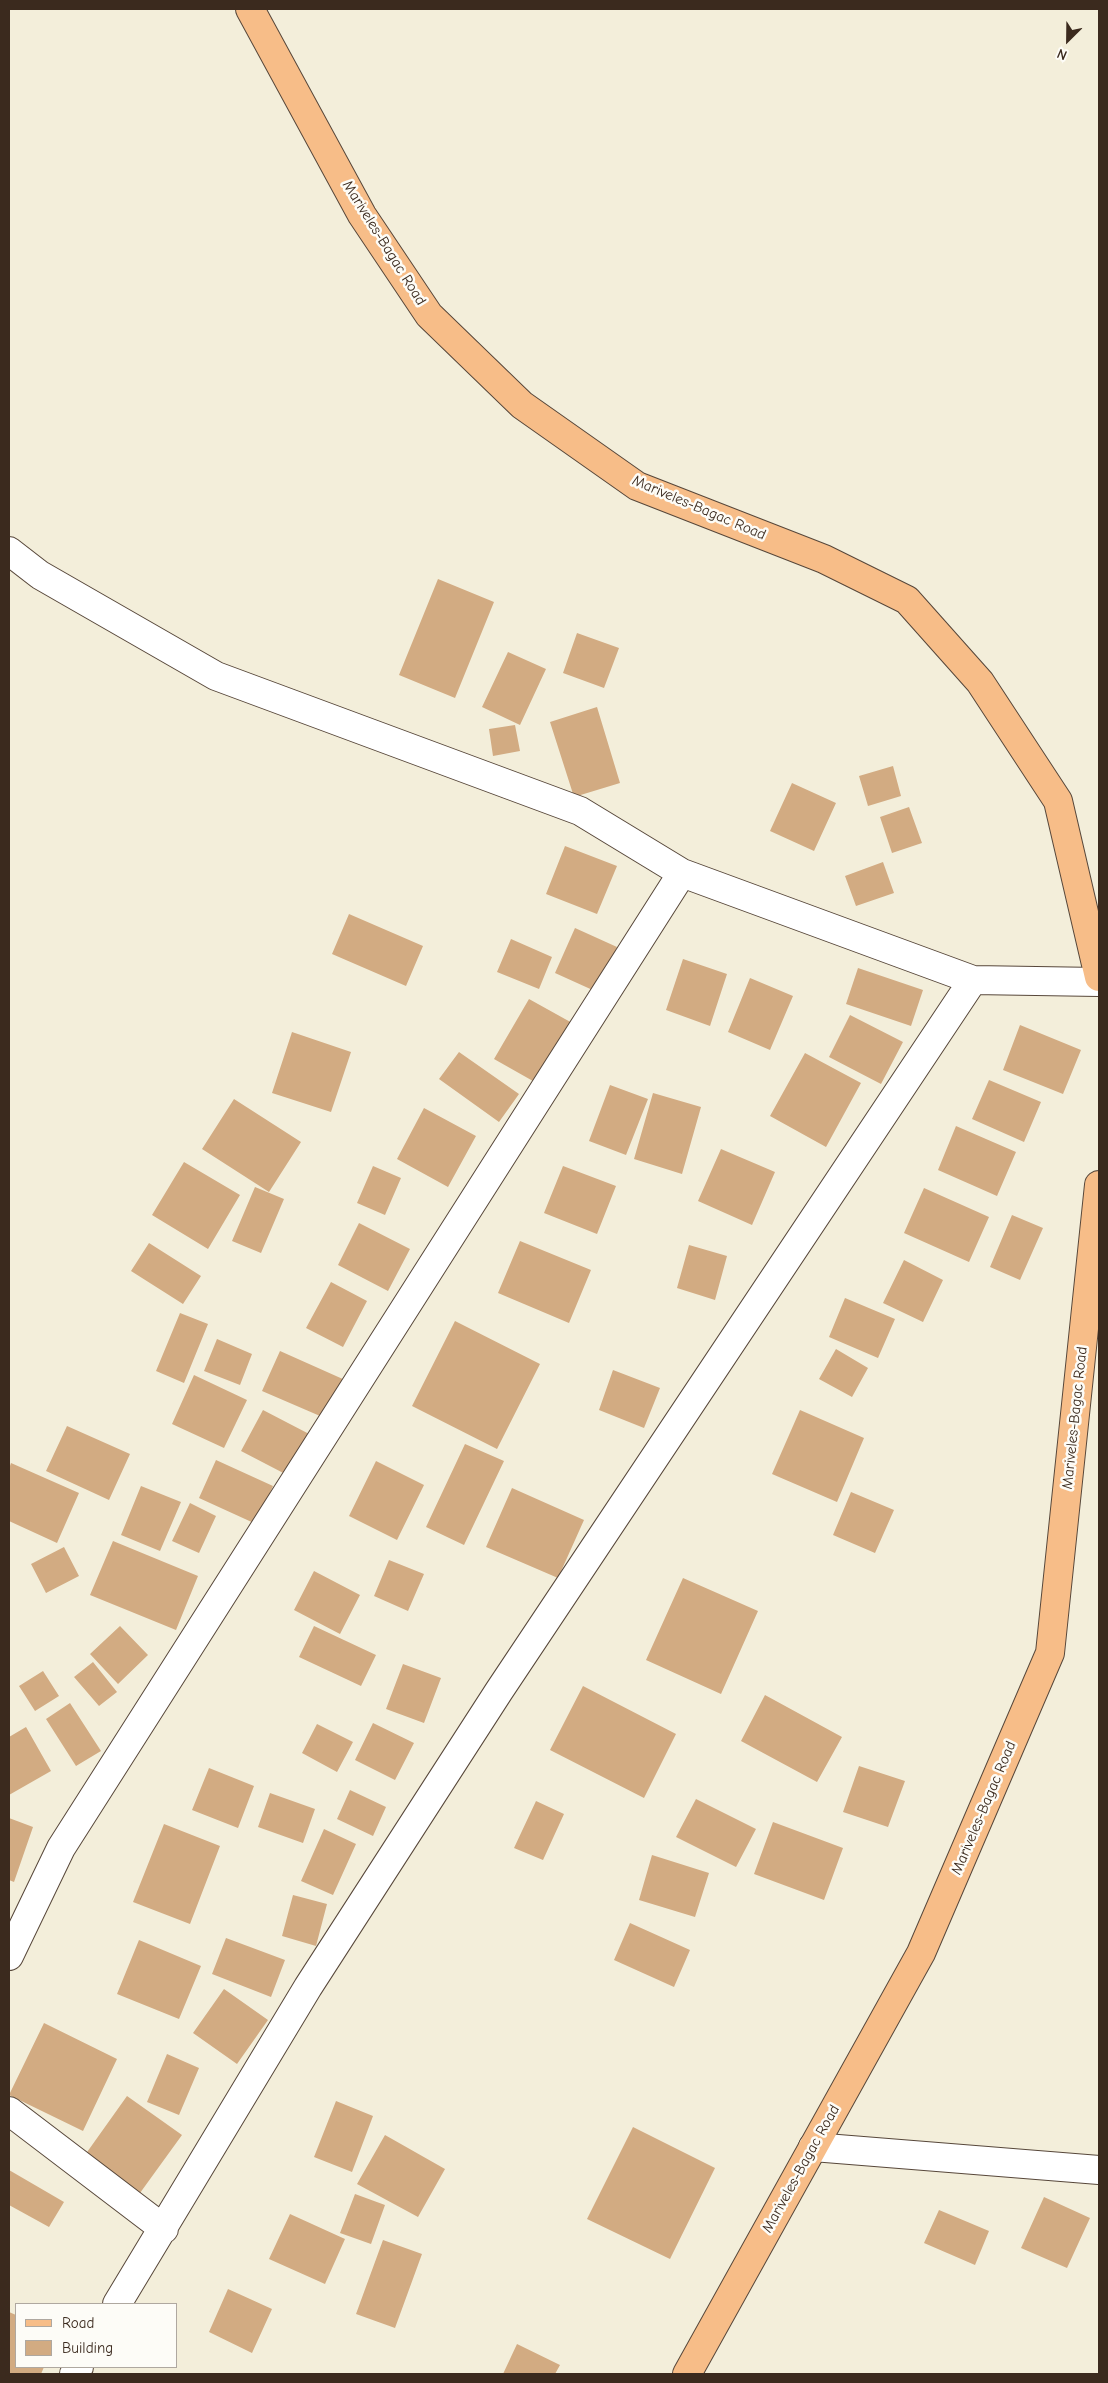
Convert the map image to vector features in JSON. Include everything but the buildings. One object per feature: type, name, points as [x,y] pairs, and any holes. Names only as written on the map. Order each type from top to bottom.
[{"type":"main road","name":"Mariveles-Bagac Road","points":[[250,9],[362,215],[429,315],[522,405],[637,486],[824,559],[907,600],[980,682],[1058,801],[1099,977]]},
{"type":"main road","name":"Mariveles-Bagac Road","points":[[687,2374],[921,1953],[1050,1653],[1099,1185]]},
{"type":"street","points":[[9,551],[40,575],[216,676],[580,811],[682,872],[973,980],[1099,982]]},
{"type":"street","points":[[9,1956],[60,1848],[682,872]]},
{"type":"street","points":[[118,2303],[164,2229],[308,1987],[488,1708],[973,980]]},
{"type":"street","points":[[9,2111],[164,2229]]},
{"type":"street","points":[[813,2147],[1099,2170]]}]
